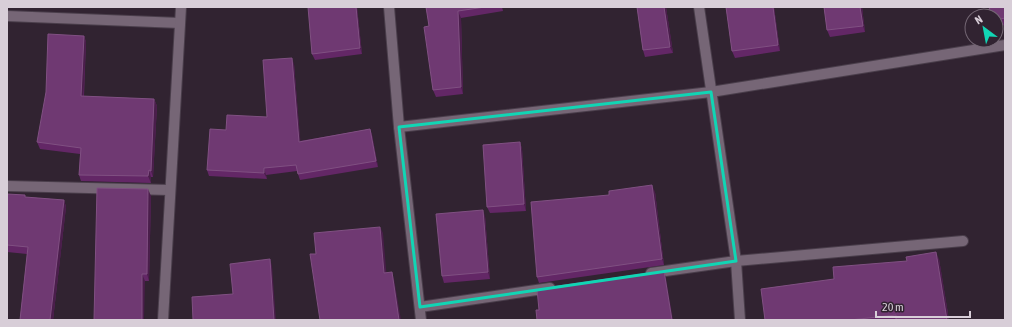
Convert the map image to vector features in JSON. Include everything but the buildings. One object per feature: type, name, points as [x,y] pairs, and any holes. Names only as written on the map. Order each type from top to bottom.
[{"type":"street","points":[[162,320],[181,7]]},
{"type":"street","points":[[389,7],[399,127],[421,320]]},
{"type":"street","points":[[699,7],[736,261],[740,320]]},
{"type":"street","points":[[7,16],[180,23]]},
{"type":"street","points":[[399,127],[711,92],[1005,45]]},
{"type":"street","points":[[7,186],[170,190]]},
{"type":"street","points":[[641,274],[736,261],[963,241]]},
{"type":"street","points":[[420,307],[562,286]]},
{"type":"highlighted area","points":[[711,92],[736,261],[420,307],[399,127]]}]
